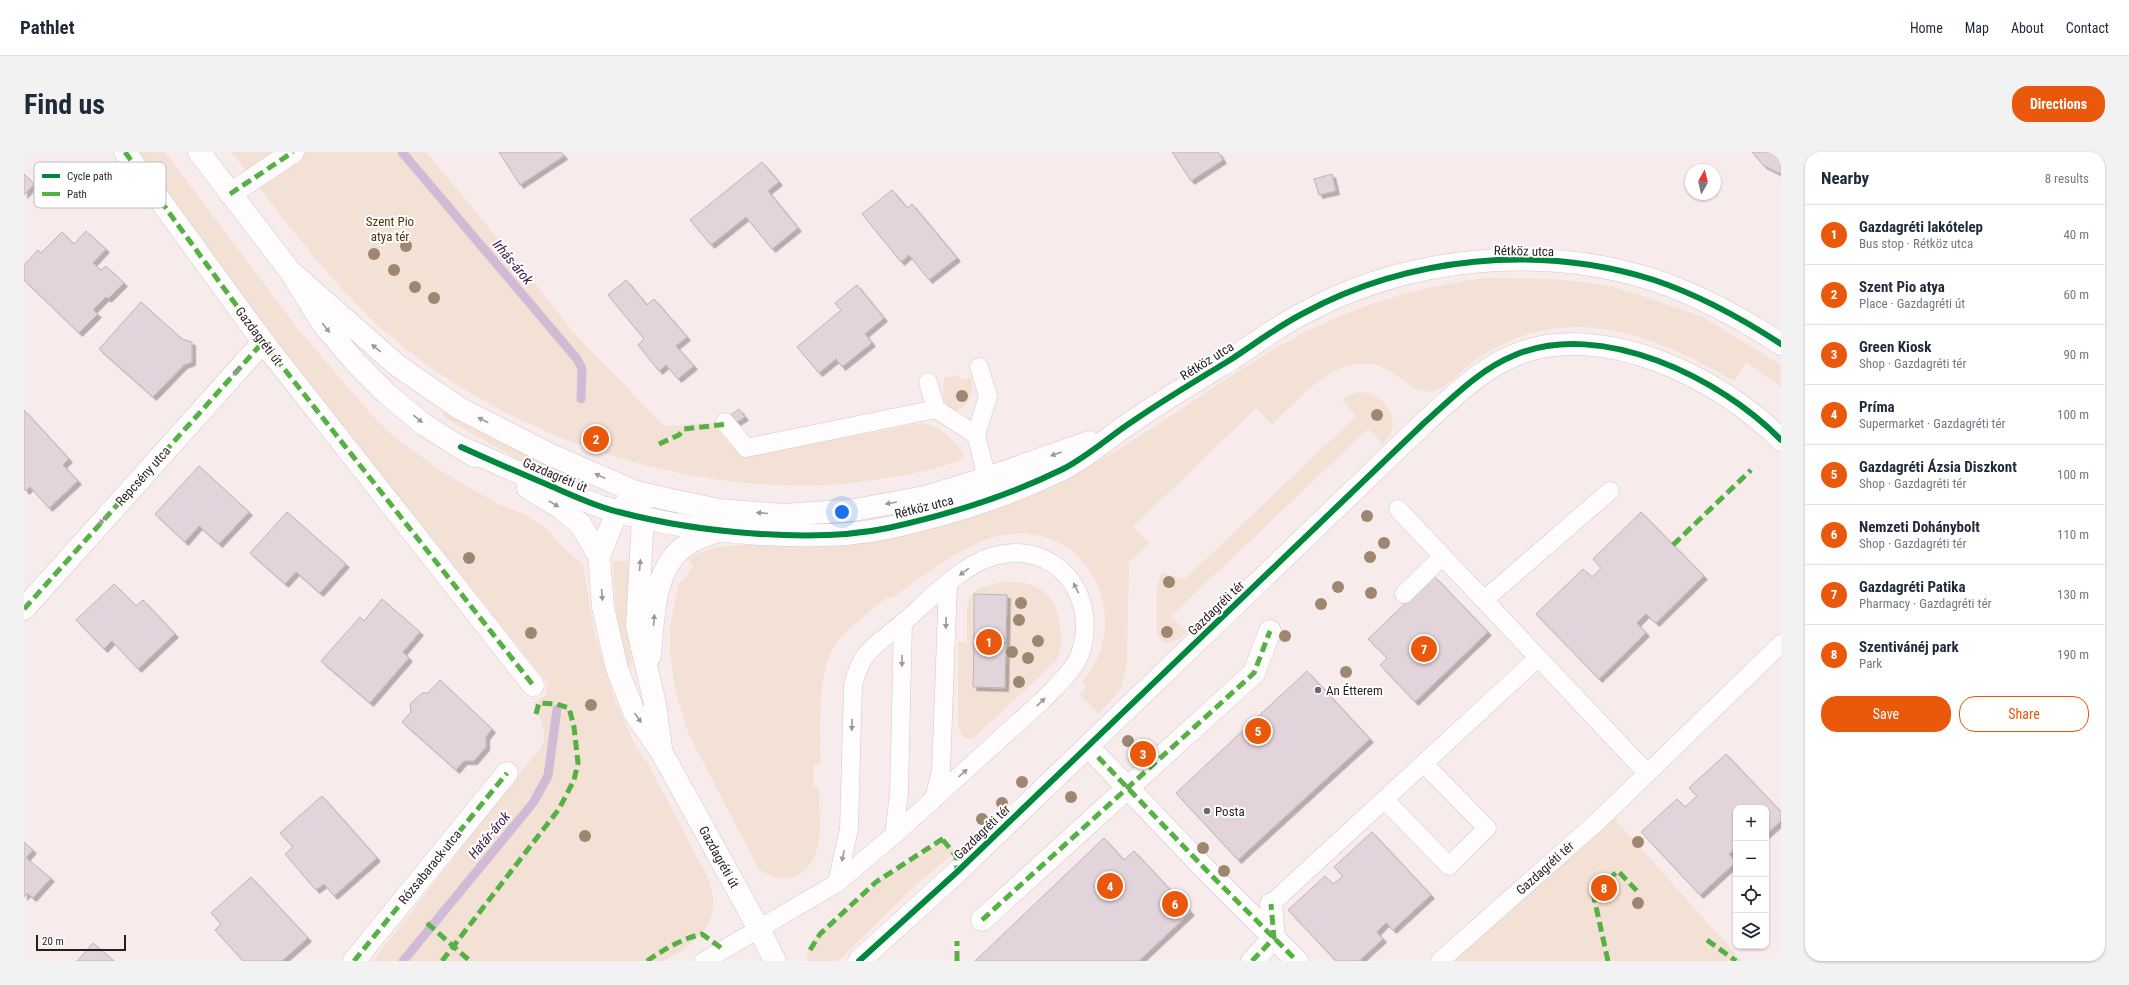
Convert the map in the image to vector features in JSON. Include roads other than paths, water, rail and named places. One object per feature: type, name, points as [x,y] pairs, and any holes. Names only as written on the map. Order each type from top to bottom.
[{"type":"street","name":"Gazdagréti út","points":[[125,152],[132,162]]},
{"type":"street","name":"Gazdagréti út","points":[[199,152],[290,271],[323,324],[356,363],[387,394],[423,424],[562,509],[581,525],[599,556],[603,607],[617,669],[634,712],[662,753],[759,929],[775,961]]},
{"type":"street","points":[[230,194],[293,152]]},
{"type":"street","name":"Gazdagréti út","points":[[166,208],[263,342],[533,685]]},
{"type":"street","name":"Rétköz utca","points":[[643,517],[720,530],[834,535],[885,529],[959,510],[1065,468],[1119,431],[1301,314],[1344,294],[1379,281],[1465,263],[1498,260],[1551,261],[1601,267],[1654,280],[1703,300],[1757,328],[1781,344]]},
{"type":"street","name":"Gazdagréti út","points":[[290,271],[367,340],[432,391],[459,408],[549,454],[636,492]]},
{"type":"street","name":"Repcsény utca","points":[[24,609],[263,342]]},
{"type":"street","name":"Gazdagréti tér","points":[[859,961],[957,872],[1424,423],[1483,373],[1516,354],[1546,346],[1597,344],[1623,349],[1659,361],[1699,380],[1739,405],[1781,440]]},
{"type":"street","name":"Rétköz utca","points":[[636,492],[719,510],[785,515],[862,508],[925,497],[987,478],[1119,431]]},
{"type":"street","name":"Gazdagréti út","points":[[461,448],[568,494],[617,512],[643,517]]},
{"type":"street","name":"Gazdagréti út","points":[[599,556],[617,512],[636,492]]},
{"type":"street","name":"Gazdagréti út","points":[[636,492],[643,517],[637,626],[655,704],[662,753]]},
{"type":"street","name":"Rétköz utca","points":[[648,673],[656,599],[662,577],[672,559],[690,542],[720,530]]},
{"type":"street","points":[[982,920],[1254,673],[1270,631]]},
{"type":"street","points":[[1098,757],[1297,961]]},
{"type":"street","name":"Rózsabarack utca","points":[[354,961],[507,773]]},
{"type":"street","points":[[1252,961],[1274,938],[1271,904]]},
{"type":"lane","points":[[980,367],[988,396],[976,434],[987,478]]},
{"type":"lane","points":[[928,382],[936,409],[976,434]]},
{"type":"lane","points":[[725,422],[746,448],[936,409]]},
{"type":"lane","points":[[1484,600],[1610,491]]},
{"type":"lane","points":[[1398,509],[1647,773]]},
{"type":"lane","points":[[704,961],[837,883],[894,835],[1042,701],[1064,676],[1080,656],[1085,626],[1080,596],[1074,583],[1064,571],[1052,562],[1037,556],[1017,554],[994,556],[972,566],[948,584],[870,650],[857,667],[853,686],[849,828],[837,883]]},
{"type":"lane","points":[[1404,594],[1443,556]]},
{"type":"lane","points":[[934,799],[941,771],[948,584]]},
{"type":"lane","points":[[894,835],[899,793],[903,622]]},
{"type":"lane","name":"Gazdagréti tér","points":[[1440,961],[1598,821],[1781,644]]},
{"type":"lane","points":[[1271,904],[1538,658]]},
{"type":"lane","points":[[1385,800],[1449,866],[1487,828],[1424,764]]},
{"type":"waterway","name":"Irhás-árok","points":[[402,152],[577,359],[582,369],[581,399]]},
{"type":"waterway","name":"Határ-árok","points":[[403,961],[533,803],[548,776],[557,709]]},
{"type":"place","name":"Szent Pio atya","points":[[596,439]]},
{"type":"place","name":"Gazdagréti lakótelep","points":[[989,642]]},
{"type":"place","name":"Gazdagréti Patika","points":[[1424,649]]},
{"type":"place","name":"An Étterem","points":[[1318,690]]},
{"type":"place","name":"Gazdagréti Ázsia Diszkont","points":[[1258,731]]},
{"type":"place","name":"Green Kiosk","points":[[1143,754]]},
{"type":"place","name":"Posta","points":[[1207,811]]},
{"type":"place","name":"Príma","points":[[1110,886]]},
{"type":"place","name":"Szentivánéj park","points":[[1604,888]]},
{"type":"place","name":"Nemzeti Dohánybolt","points":[[1175,904]]},
{"type":"park label","name":"Szent Pio atya tér","points":[[390,228]]}]
